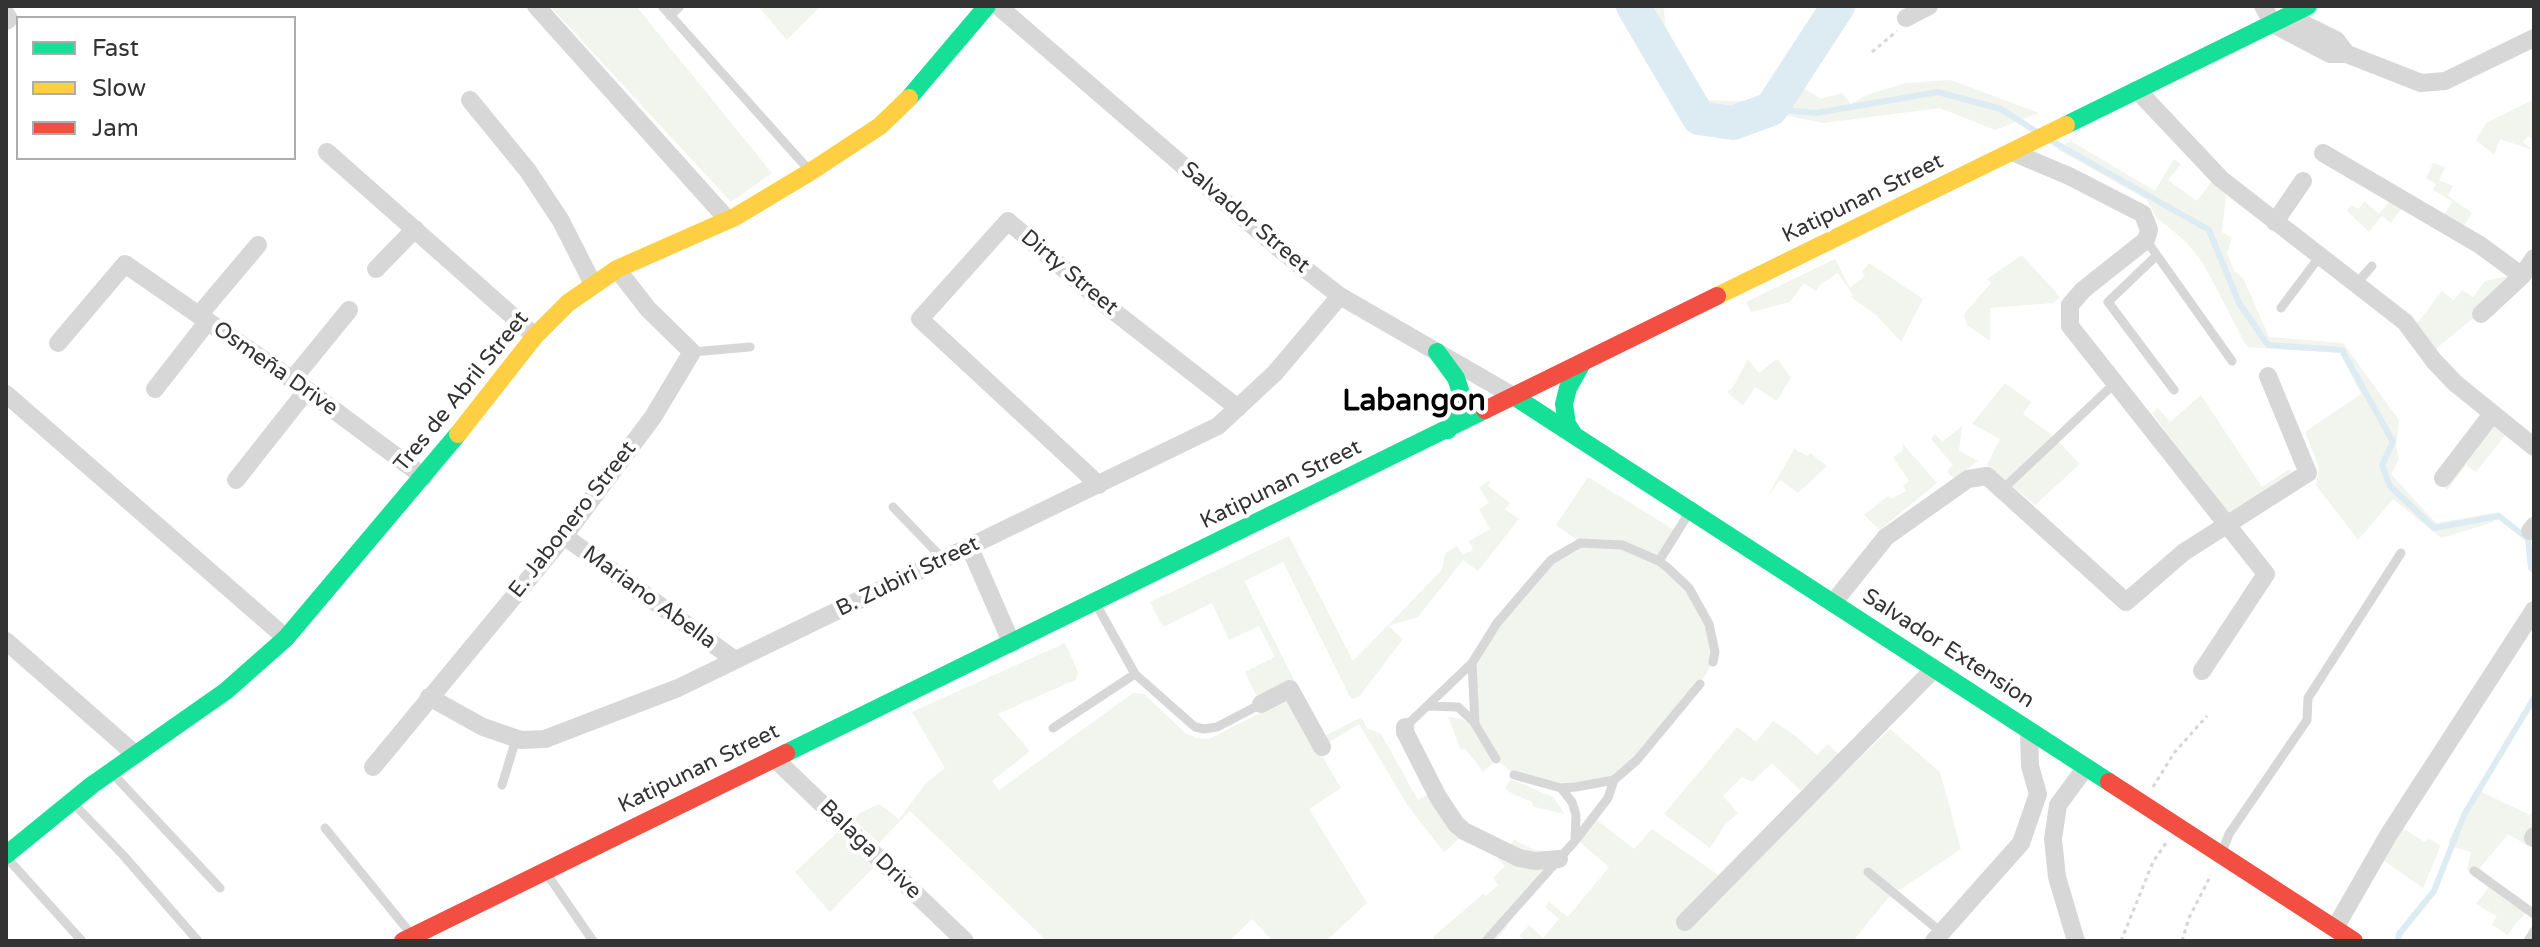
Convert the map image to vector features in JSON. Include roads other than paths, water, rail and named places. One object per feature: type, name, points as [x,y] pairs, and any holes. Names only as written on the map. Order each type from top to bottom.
[{"type":"main road","name":"Tres de Abril Street","points":[[6,856],[111,771],[226,691],[286,638],[424,477],[535,336],[568,303],[617,269],[728,220],[880,126],[920,87],[987,6]]},
{"type":"main road","name":"Katipunan Street","points":[[408,939],[2308,6]]},
{"type":"main road","points":[[1437,352],[1456,378],[1462,396],[1461,407],[1448,430]]},
{"type":"main road","points":[[1574,435],[1564,414],[1564,399],[1581,365]]},
{"type":"main road","name":"Salvador Extension","points":[[1515,397],[2354,941]]},
{"type":"street","points":[[536,6],[728,220]]},
{"type":"street","name":"Salvador Street","points":[[998,6],[1282,251],[1340,296],[1515,397]]},
{"type":"street","points":[[1906,18],[1929,6]]},
{"type":"street","points":[[2263,6],[2280,20],[2336,40],[2347,54],[2421,83],[2445,81],[2534,38]]},
{"type":"street","points":[[6,14],[9,19],[6,21]]},
{"type":"street","points":[[2137,90],[2221,179],[2405,322],[2434,361],[2534,447]]},
{"type":"street","points":[[470,100],[528,171],[561,221],[593,284]]},
{"type":"street","points":[[2013,151],[2143,214],[2149,230],[2151,248],[2083,290],[2070,305],[2070,326],[2266,574],[2202,671]]},
{"type":"street","points":[[327,152],[535,336]]},
{"type":"street","points":[[2323,153],[2480,245],[2522,276]]},
{"type":"street","points":[[2275,222],[2303,181]]},
{"type":"street","name":"Dirty Street","points":[[1099,485],[920,319],[1008,221],[1107,306],[1238,408]]},
{"type":"street","points":[[376,269],[415,229]]},
{"type":"street","points":[[155,389],[258,245]]},
{"type":"street","points":[[2481,314],[2522,276],[2534,258]]},
{"type":"street","name":"Osmeña Drive","points":[[58,343],[125,264],[300,385],[424,477]]},
{"type":"street","points":[[617,269],[648,309],[692,352]]},
{"type":"street","name":"B. Zubiri Street","points":[[429,697],[483,727],[516,739],[545,739],[678,688],[1218,426],[1291,356],[1340,296]]},
{"type":"street","points":[[236,480],[349,310]]},
{"type":"street","name":"E. Jabonero Street","points":[[373,767],[564,536],[653,417],[692,352]]},
{"type":"street","points":[[1833,603],[1886,537],[1968,479],[1987,476],[2126,602],[2184,552],[2308,473],[2268,376]]},
{"type":"street","points":[[6,394],[286,638]]},
{"type":"street","points":[[2443,478],[2492,414]]},
{"type":"street","name":"Mariano Abella","points":[[564,536],[735,660]]},
{"type":"street","points":[[970,548],[1012,644]]},
{"type":"street","points":[[2335,928],[2389,834],[2534,610]]},
{"type":"street","points":[[6,641],[136,755]]},
{"type":"street","points":[[1685,922],[1934,669]]},
{"type":"street","points":[[1261,704],[1290,689],[1322,747]]},
{"type":"street","points":[[1405,727],[1438,797],[1464,831],[1519,858],[1535,861],[1559,859]]},
{"type":"street","points":[[1938,937],[2021,843],[2038,794],[2030,766],[2029,731]]},
{"type":"street","name":"Balaga Drive","points":[[775,759],[965,941]]},
{"type":"street","points":[[2076,941],[2057,877],[2053,839],[2058,805],[2086,767]]},
{"type":"lane","points":[[662,6],[810,172]]},
{"type":"lane","points":[[670,16],[680,6]]},
{"type":"lane","points":[[2174,390],[2108,302],[2151,248],[2232,361]]},
{"type":"lane","points":[[2281,308],[2321,255]]},
{"type":"lane","points":[[2357,283],[2372,266]]},
{"type":"lane","points":[[692,352],[750,347]]},
{"type":"lane","points":[[2003,489],[2115,383]]},
{"type":"lane","points":[[893,507],[943,559]]},
{"type":"lane","points":[[1659,561],[1690,511]]},
{"type":"lane","points":[[1405,727],[1472,663],[1497,623],[1551,560],[1580,543],[1622,545],[1659,561],[1689,588],[1709,624],[1715,652],[1713,662]]},
{"type":"lane","points":[[2221,855],[2229,834],[2307,720],[2308,698],[2401,553]]},
{"type":"lane","points":[[1095,603],[1135,674],[1186,720],[1204,729],[1217,727],[1261,704]]},
{"type":"lane","points":[[1472,663],[1475,724]]},
{"type":"lane","points":[[1053,728],[1135,674]]},
{"type":"lane","points":[[1486,941],[1575,841],[1608,798],[1614,780],[1637,760],[1700,684]]},
{"type":"lane","points":[[1427,706],[1458,707],[1475,724],[1496,759]]},
{"type":"lane","points":[[502,785],[516,739]]},
{"type":"lane","points":[[111,771],[220,888]]},
{"type":"lane","points":[[1514,775],[1561,788],[1614,780]]},
{"type":"lane","points":[[1561,788],[1572,802],[1576,815],[1575,841]]},
{"type":"lane","points":[[71,801],[198,941]]},
{"type":"lane","points":[[325,828],[408,939]]},
{"type":"lane","points":[[6,856],[82,941]]},
{"type":"lane","points":[[545,871],[593,941]]},
{"type":"lane","points":[[2474,871],[2534,914]]},
{"type":"lane","points":[[1868,872],[1938,937]]},
{"type":"lane","points":[[2528,941],[2534,931]]},
{"type":"waterway","points":[[1633,6],[1699,118],[1733,123],[1771,109],[1838,6]]},
{"type":"waterway","points":[[1771,109],[1816,113],[1938,92],[2001,109],[2037,132]]},
{"type":"waterway","points":[[2050,140],[2209,230],[2239,303],[2268,345],[2342,350],[2393,442],[2382,465],[2390,486],[2434,528],[2499,516],[2528,539],[2531,568],[2534,570]]},
{"type":"waterway","points":[[2398,941],[2399,934],[2434,891],[2464,815],[2534,698]]},
{"type":"district","name":"Labangon","points":[[1414,402]]}]
